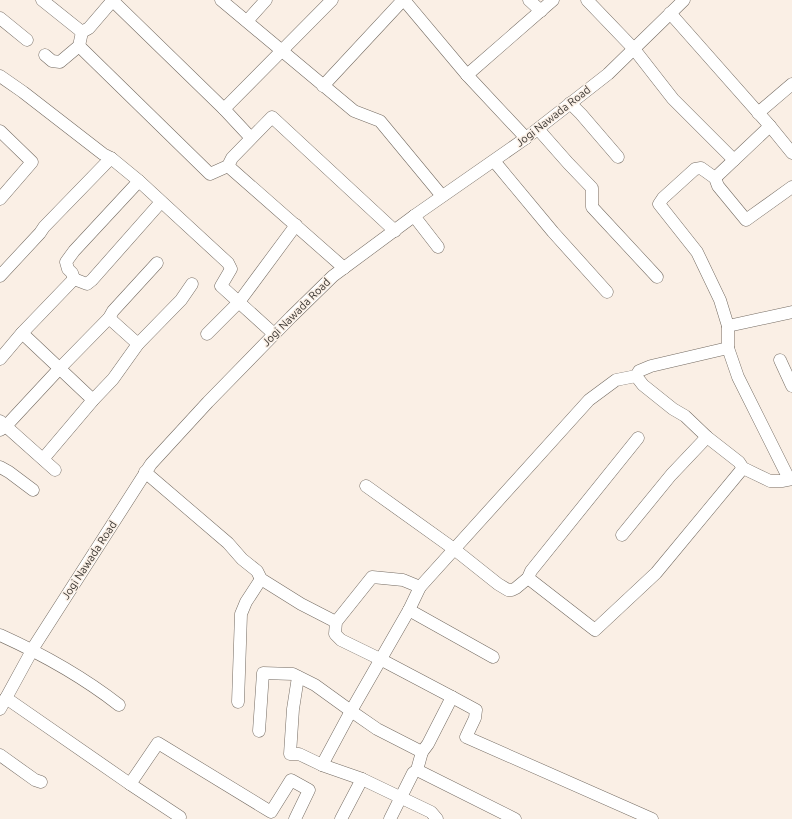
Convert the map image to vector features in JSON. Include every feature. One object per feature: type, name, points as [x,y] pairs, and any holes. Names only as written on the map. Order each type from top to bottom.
[{"type":"street","points":[[42,0],[82,32]]},
{"type":"street","points":[[45,55],[52,61],[60,62],[79,46],[82,32],[89,28],[113,0],[224,109],[251,138]]},
{"type":"street","points":[[221,0],[354,111],[380,121],[442,196]]},
{"type":"street","points":[[247,21],[266,0]]},
{"type":"street","points":[[224,109],[332,0]]},
{"type":"street","points":[[323,86],[403,0],[467,75],[526,138]]},
{"type":"street","points":[[529,0],[541,11]]},
{"type":"street","points":[[467,75],[552,0]]},
{"type":"street","points":[[587,0],[634,49],[673,99],[734,160]]},
{"type":"street","name":"Jogi Nawada Road","points":[[0,710],[32,650],[150,464],[208,402],[333,276],[414,216],[526,138],[608,74],[683,0]]},
{"type":"street","points":[[670,13],[792,153]]},
{"type":"street","points":[[0,18],[27,40]]},
{"type":"street","points":[[79,46],[210,174],[228,166],[232,158],[272,117],[395,231]]},
{"type":"street","points":[[0,76],[103,154],[111,158],[139,181],[228,263],[231,269],[221,286],[274,334]]},
{"type":"street","points":[[758,113],[792,84]]},
{"type":"street","points":[[570,103],[618,157]]},
{"type":"street","points":[[715,178],[770,126]]},
{"type":"street","points":[[538,129],[592,188],[592,206],[657,277]]},
{"type":"street","points":[[0,131],[32,162],[4,185],[0,199]]},
{"type":"street","points":[[0,276],[40,233],[44,226],[111,158]]},
{"type":"street","points":[[494,161],[553,232],[607,292]]},
{"type":"street","points":[[228,166],[344,268]]},
{"type":"street","points":[[636,376],[643,385],[673,409],[685,416],[743,468],[770,481],[783,481],[791,479],[738,377],[728,348],[728,326],[720,300],[697,252],[659,204],[662,198],[695,169],[701,168],[715,178],[718,186],[746,220],[792,187]]},
{"type":"street","points":[[139,181],[74,251],[66,262],[74,279],[87,284],[92,280],[161,202]]},
{"type":"street","points":[[414,216],[438,247]]},
{"type":"street","points":[[207,334],[239,302],[296,225]]},
{"type":"street","points":[[55,470],[2,426],[109,318],[113,311],[157,263]]},
{"type":"street","points":[[0,358],[74,279]]},
{"type":"street","points":[[43,459],[93,400],[113,379],[138,344],[181,300],[192,284]]},
{"type":"street","points":[[728,326],[792,312]]},
{"type":"street","points":[[109,318],[138,344]]},
{"type":"street","points":[[22,333],[93,400]]},
{"type":"street","points":[[322,765],[380,659],[410,610],[420,587],[589,400],[616,380],[636,376],[639,371],[651,366],[728,348]]},
{"type":"street","points":[[780,360],[792,386]]},
{"type":"street","points":[[622,535],[670,475],[707,437]]},
{"type":"street","points":[[366,486],[454,549],[498,584],[508,590],[512,590],[528,578],[531,571],[638,438]]},
{"type":"street","points":[[0,468],[9,472],[33,490]]},
{"type":"street","points":[[528,578],[594,630],[656,573],[743,468]]},
{"type":"street","points":[[145,472],[228,543],[242,559],[257,571],[261,579],[301,604],[336,622]]},
{"type":"street","points":[[420,587],[403,580],[372,577],[336,622],[335,634],[341,640],[476,710],[475,718],[466,738],[651,819]]},
{"type":"street","points":[[238,702],[241,614],[246,602],[261,579]]},
{"type":"street","points":[[410,610],[493,657]]},
{"type":"street","points":[[0,635],[32,650],[84,680],[119,705]]},
{"type":"street","points":[[259,731],[263,673],[293,674],[315,685],[377,729],[422,752]]},
{"type":"street","points":[[298,677],[293,709],[290,754],[299,754],[322,765],[362,779],[431,812],[437,819]]},
{"type":"street","points":[[390,819],[417,770],[422,752],[428,744],[452,697]]},
{"type":"street","points":[[6,698],[180,817]]},
{"type":"street","points":[[130,784],[158,743],[272,812],[291,780],[309,790],[295,819]]},
{"type":"street","points":[[0,755],[35,780],[41,782]]},
{"type":"street","points":[[417,770],[515,819]]},
{"type":"street","points":[[341,819],[362,779]]}]
